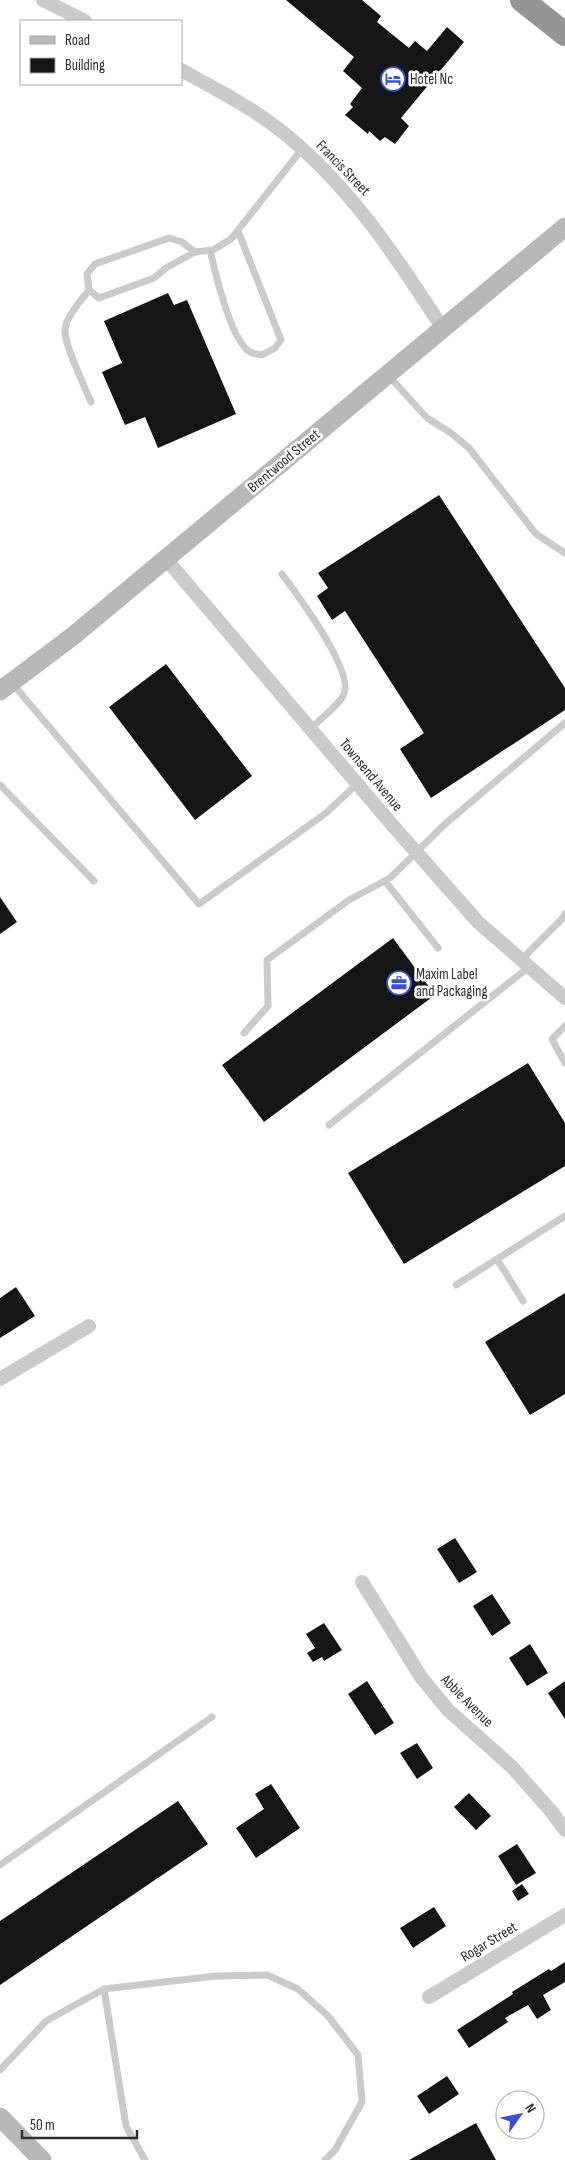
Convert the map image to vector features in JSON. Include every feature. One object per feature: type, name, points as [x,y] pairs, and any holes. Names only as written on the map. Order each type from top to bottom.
[{"type":"highway","points":[[522,0],[565,34]]},
{"type":"main road","name":"Brentwood Street","points":[[6,687],[73,636],[166,560],[565,227]]},
{"type":"main road","points":[[0,2117],[42,2160]]},
{"type":"street","points":[[43,0],[83,20]]},
{"type":"street","name":"Francis Street","points":[[182,71],[248,108],[302,149],[360,210],[404,268],[443,329]]},
{"type":"street","name":"Townsend Avenue","points":[[166,560],[357,784],[478,922],[565,998]]},
{"type":"street","points":[[0,1379],[89,1326]]},
{"type":"street","name":"Abbie Avenue","points":[[362,1582],[421,1677],[448,1710],[512,1767],[551,1811],[565,1830]]},
{"type":"street","name":"Rogar Street","points":[[429,1997],[565,1915]]},
{"type":"lane","points":[[89,290],[99,298],[137,286],[154,278],[166,268],[195,252],[210,250],[231,239],[302,149]]},
{"type":"lane","points":[[210,250],[220,294],[240,339],[250,352],[262,355],[275,348],[281,340],[238,231]]},
{"type":"lane","points":[[91,402],[68,344],[65,329],[74,311],[89,290],[87,274],[95,264],[168,238],[182,242],[195,252]]},
{"type":"lane","points":[[388,375],[427,418],[451,433],[469,448],[536,534],[565,553]]},
{"type":"lane","points":[[282,574],[330,642],[345,684],[344,696],[310,729]]},
{"type":"lane","points":[[6,687],[199,904],[326,813],[357,784]]},
{"type":"lane","points":[[244,1033],[268,1006],[267,960],[349,900],[390,878],[445,824],[565,723]]},
{"type":"lane","points":[[0,785],[94,881]]},
{"type":"lane","points":[[385,881],[438,948]]},
{"type":"lane","points":[[329,1125],[525,963],[565,914]]},
{"type":"lane","points":[[565,1026],[552,1039],[565,1063]]},
{"type":"lane","points":[[456,1285],[565,1216]]},
{"type":"lane","points":[[497,1259],[523,1301]]},
{"type":"lane","points":[[0,1865],[212,1717]]},
{"type":"lane","points":[[0,2070],[46,2021],[104,1989],[216,1976],[267,1974],[298,1989],[328,2016],[358,2056],[362,2102],[336,2150],[325,2160]]},
{"type":"lane","points":[[104,1989],[126,2126],[145,2160]]},
{"type":"building","name":"Hotel Nc","points":[[286,0],[362,0],[381,16],[377,22],[409,48],[415,41],[427,51],[447,27],[464,42],[401,118],[409,126],[395,144],[385,137],[380,141],[369,131],[368,134],[345,115],[353,107],[350,104],[362,88],[343,71],[354,57]]},
{"type":"building","points":[[168,293],[174,305],[187,300],[236,414],[158,448],[145,417],[125,425],[102,372],[122,363],[104,321]]},
{"type":"building","points":[[439,495],[565,688],[565,710],[431,798],[400,749],[424,733],[345,611],[332,620],[317,596],[328,588],[318,573]]},
{"type":"building","points":[[166,664],[252,776],[195,820],[109,707]]},
{"type":"building","points":[[0,897],[17,922],[0,934]]},
{"type":"building","points":[[393,938],[435,995],[264,1122],[222,1065]]},
{"type":"building","points":[[528,1063],[565,1123],[565,1166],[404,1264],[348,1173]]},
{"type":"building","points":[[16,1287],[35,1316],[0,1338],[0,1298]]},
{"type":"building","points":[[565,1293],[565,1394],[530,1415],[485,1342]]},
{"type":"building","points":[[455,1538],[477,1572],[459,1583],[437,1549]]},
{"type":"building","points":[[492,1594],[511,1623],[492,1636],[473,1606]]},
{"type":"building","points":[[324,1623],[342,1650],[324,1661],[322,1657],[313,1662],[307,1653],[315,1648],[306,1634]]},
{"type":"building","points":[[530,1644],[548,1673],[527,1686],[509,1658]]},
{"type":"building","points":[[367,1681],[394,1723],[375,1735],[348,1694]]},
{"type":"building","points":[[565,1681],[565,1719],[548,1693]]},
{"type":"building","points":[[417,1743],[433,1768],[417,1779],[400,1753]]},
{"type":"building","points":[[271,1784],[300,1828],[256,1858],[236,1828],[264,1809],[255,1794]]},
{"type":"building","points":[[469,1793],[491,1816],[476,1830],[454,1807]]},
{"type":"building","points":[[178,1801],[208,1844],[0,1985],[0,1921]]},
{"type":"building","points":[[517,1844],[536,1873],[516,1885],[498,1856]]},
{"type":"building","points":[[522,1884],[529,1894],[518,1901],[512,1891]]},
{"type":"building","points":[[434,1907],[446,1926],[413,1948],[400,1928]]},
{"type":"building","points":[[565,1962],[565,1982],[543,1995],[551,2010],[537,2019],[528,2005],[505,2018],[508,2022],[469,2048],[457,2030],[513,1994],[512,1992],[549,1969],[551,1971]]},
{"type":"building","points":[[447,2076],[459,2094],[429,2114],[417,2096]]},
{"type":"building","points":[[476,2123],[496,2160],[409,2160]]},
{"type":"place","name":"Hotel Nc","points":[[393,79]]},
{"type":"place","name":"Maxim Label and Packaging","points":[[399,983]]}]
